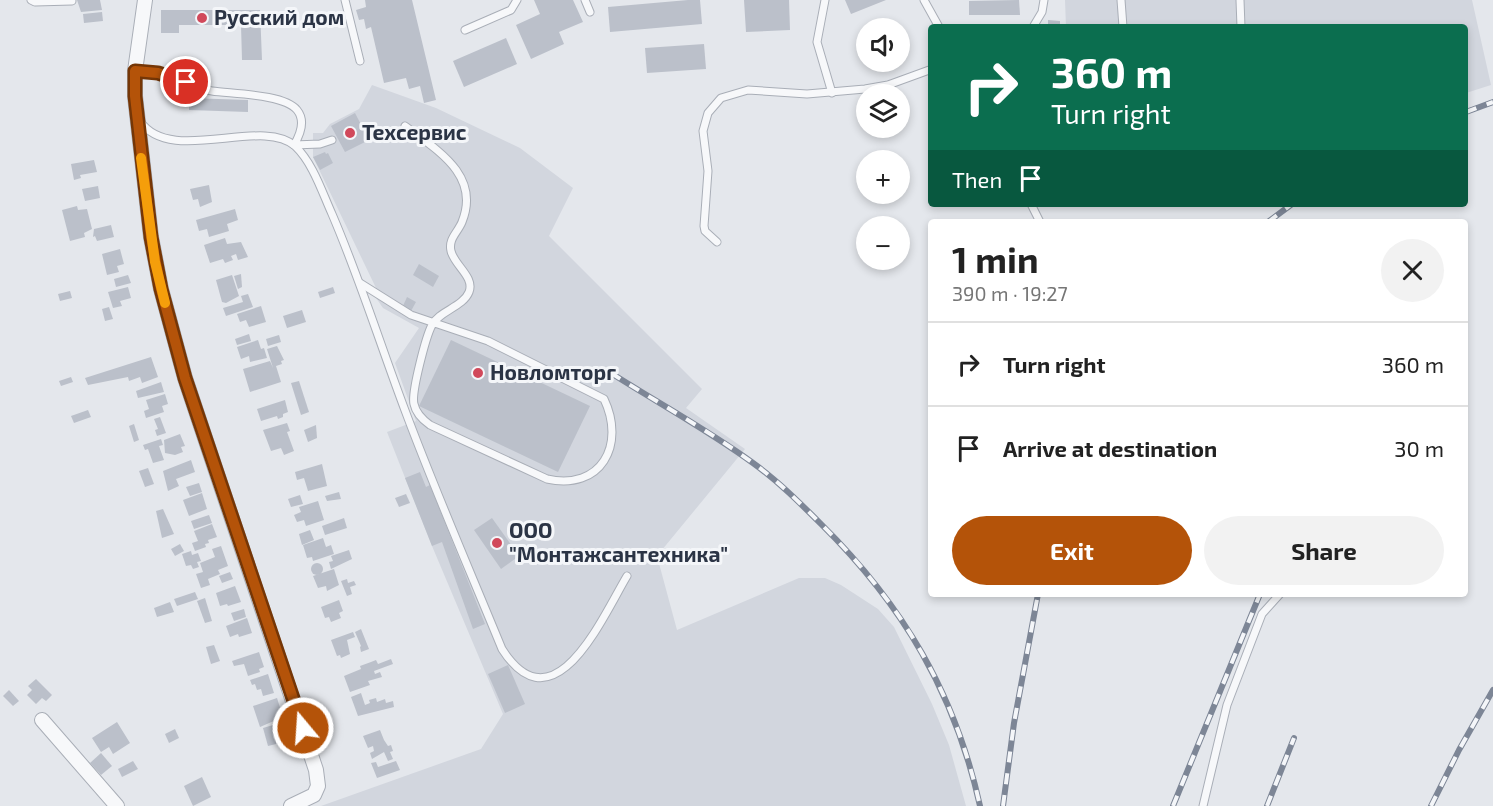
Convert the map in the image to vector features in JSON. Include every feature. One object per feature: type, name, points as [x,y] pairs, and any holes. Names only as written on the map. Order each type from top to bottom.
[{"type":"street","points":[[145,0],[135,71],[136,110],[153,253],[185,378],[316,770],[318,786],[314,795],[291,806]]},
{"type":"street","points":[[42,720],[117,806]]},
{"type":"lane","points":[[31,0],[35,2],[72,2]]},
{"type":"lane","points":[[345,0],[360,61]]},
{"type":"lane","points":[[465,30],[511,10],[517,0]]},
{"type":"lane","points":[[585,0],[590,12]]},
{"type":"lane","points":[[825,0],[817,42],[832,93]]},
{"type":"lane","points":[[924,0],[937,24]]},
{"type":"lane","points":[[1035,24],[1042,12],[1044,0]]},
{"type":"lane","points":[[1121,0],[1123,24]]},
{"type":"lane","points":[[1239,0],[1241,24]]},
{"type":"lane","points":[[717,242],[705,231],[703,221],[708,171],[703,131],[708,112],[713,105],[731,93],[748,90],[807,94],[832,93],[888,85],[928,70]]},
{"type":"lane","points":[[135,71],[170,76],[202,89],[249,94],[290,104],[296,108],[302,121],[294,145]]},
{"type":"lane","points":[[136,110],[146,128],[162,137],[185,140],[269,137],[294,145],[314,145],[332,140]]},
{"type":"lane","points":[[360,283],[396,307],[432,323],[488,341],[604,399],[612,429],[609,447],[600,467],[594,473],[578,479],[564,481],[547,479],[430,425],[423,420],[414,405],[413,393],[432,323],[462,300],[469,292],[469,281],[451,250],[453,237],[464,216],[465,194],[457,168],[405,126]]},
{"type":"lane","points":[[294,145],[322,192],[360,283],[425,464],[502,649],[517,669],[534,678],[555,675],[575,660],[591,638],[627,576]]},
{"type":"lane","points":[[1203,806],[1227,705],[1263,614],[1277,597]]},
{"type":"shaded area","points":[[1065,0],[1472,0],[1491,85],[1468,92],[1468,24],[1066,24]]},
{"type":"shaded area","points":[[372,85],[436,108],[520,148],[573,188],[549,236],[702,389],[686,408],[745,449],[657,556],[677,630],[799,578],[825,578],[841,585],[878,609],[894,627],[932,704],[949,745],[966,806],[321,806],[481,749],[503,714],[387,432],[416,421],[395,363],[419,328],[383,308],[374,295],[376,288],[313,157],[313,133],[323,133],[330,124],[359,109]]},
{"type":"building","points":[[77,0],[100,0],[102,10],[81,12]]},
{"type":"building","points":[[365,0],[412,0],[436,100],[424,103],[420,86],[409,89],[406,78],[384,83],[371,27],[366,29],[364,19],[359,20],[356,10],[366,7]]},
{"type":"building","points":[[534,0],[573,0],[583,22],[559,32],[564,44],[531,59],[516,25],[540,14]]},
{"type":"building","points":[[700,0],[702,24],[610,32],[608,7]]},
{"type":"building","points":[[744,0],[789,0],[790,30],[746,32]]},
{"type":"building","points":[[845,0],[886,0],[851,14]]},
{"type":"building","points":[[1019,0],[1020,15],[969,15],[969,1]]},
{"type":"building","points":[[161,10],[260,10],[262,60],[242,60],[241,25],[179,25],[179,33],[161,33]]},
{"type":"building","points":[[102,12],[103,21],[84,23],[83,14]]},
{"type":"building","points":[[1048,20],[1060,21],[1060,24],[1048,24]]},
{"type":"building","points":[[506,38],[517,64],[464,87],[453,61]]},
{"type":"building","points":[[704,44],[706,69],[647,73],[645,48]]},
{"type":"building","points":[[189,98],[248,100],[248,112],[189,110]]},
{"type":"building","name":"Техсервис","points":[[355,113],[369,140],[345,152],[331,126]]},
{"type":"building","points":[[328,153],[333,163],[320,170],[313,157]]},
{"type":"building","points":[[94,160],[97,172],[80,175],[81,178],[74,180],[71,164]]},
{"type":"building","points":[[209,185],[212,202],[200,207],[198,199],[193,200],[190,189]]},
{"type":"building","points":[[98,186],[100,198],[85,201],[82,189]]},
{"type":"building","points":[[77,206],[78,210],[87,209],[92,229],[84,233],[85,237],[70,241],[62,210]]},
{"type":"building","points":[[235,209],[238,220],[227,224],[229,231],[209,237],[207,229],[199,231],[196,220]]},
{"type":"building","points":[[111,225],[114,237],[97,241],[95,236],[93,237],[94,229]]},
{"type":"building","points":[[225,238],[227,244],[241,242],[248,257],[238,260],[236,254],[231,256],[233,260],[225,263],[223,259],[210,263],[204,245]]},
{"type":"building","points":[[120,249],[124,264],[117,266],[119,272],[107,275],[102,254]]},
{"type":"building","points":[[419,264],[439,276],[433,287],[413,275]]},
{"type":"building","points":[[241,274],[242,287],[238,289],[234,276]]},
{"type":"building","points":[[128,275],[131,283],[116,287],[114,279]]},
{"type":"building","points":[[232,275],[239,296],[226,303],[222,302],[216,280]]},
{"type":"building","points":[[128,287],[131,298],[120,301],[122,306],[113,308],[108,292]]},
{"type":"building","points":[[333,287],[335,293],[320,298],[318,292]]},
{"type":"building","points":[[70,291],[72,298],[60,301],[58,294]]},
{"type":"building","points":[[248,294],[253,307],[226,316],[223,308],[243,302],[241,296]]},
{"type":"building","points":[[407,297],[416,302],[411,311],[403,306]]},
{"type":"building","points":[[261,306],[266,322],[249,327],[246,320],[240,322],[237,314]]},
{"type":"building","points":[[109,307],[113,319],[105,321],[102,309]]},
{"type":"building","points":[[302,310],[306,322],[287,328],[283,316]]},
{"type":"building","points":[[249,334],[251,341],[237,345],[235,339]]},
{"type":"building","points":[[279,335],[281,342],[268,346],[266,339]]},
{"type":"building","points":[[258,340],[267,358],[250,362],[249,356],[241,359],[237,347]]},
{"type":"building","name":"Новломторг","points":[[451,340],[590,406],[558,472],[419,406]]},
{"type":"building","points":[[277,346],[284,360],[281,361],[282,364],[276,366],[281,382],[250,392],[243,369],[270,361],[273,368],[267,349]]},
{"type":"building","points":[[151,357],[158,377],[142,383],[140,377],[129,381],[128,377],[88,385],[85,378]]},
{"type":"building","points":[[71,377],[73,382],[61,386],[59,381]]},
{"type":"building","points":[[299,381],[309,412],[301,415],[291,383]]},
{"type":"building","points":[[161,382],[164,392],[138,398],[136,391]]},
{"type":"building","points":[[165,394],[168,404],[162,406],[164,412],[146,418],[144,411],[149,409],[146,400]]},
{"type":"building","points":[[285,400],[288,412],[283,414],[283,417],[278,419],[277,416],[261,421],[257,409]]},
{"type":"building","points":[[88,410],[91,417],[74,423],[71,416]]},
{"type":"building","points":[[160,417],[166,433],[157,436],[155,430],[158,429],[154,419]]},
{"type":"building","points":[[287,423],[290,431],[287,432],[294,451],[284,455],[281,448],[271,451],[263,430]]},
{"type":"building","points":[[134,424],[139,440],[134,442],[129,426]]},
{"type":"building","points":[[316,425],[317,438],[308,442],[304,430]]},
{"type":"building","points":[[180,434],[185,446],[181,447],[183,452],[175,455],[165,453],[164,440]]},
{"type":"building","points":[[161,439],[163,445],[159,446],[164,460],[153,463],[148,449],[145,450],[143,445]]},
{"type":"building","points":[[191,460],[195,472],[176,479],[179,486],[168,491],[163,471]]},
{"type":"building","points":[[322,464],[327,486],[308,491],[304,478],[297,480],[295,472]]},
{"type":"building","points":[[148,468],[154,484],[145,487],[139,471]]},
{"type":"building","points":[[420,472],[426,487],[430,485],[485,624],[473,629],[442,542],[432,546],[405,478]]},
{"type":"building","points":[[199,483],[202,492],[190,496],[186,487]]},
{"type":"building","points":[[339,492],[341,499],[327,501],[325,496]]},
{"type":"building","points":[[202,493],[207,509],[189,516],[183,500]]},
{"type":"building","points":[[406,494],[410,503],[399,507],[395,498]]},
{"type":"building","points":[[300,495],[303,504],[291,507],[288,499]]},
{"type":"building","points":[[318,501],[324,520],[306,526],[304,520],[297,522],[294,515],[301,512],[299,507]]},
{"type":"building","points":[[163,509],[174,534],[162,538],[156,511]]},
{"type":"building","points":[[209,515],[212,523],[194,529],[191,521]]},
{"type":"building","points":[[344,518],[347,528],[325,535],[322,526]]},
{"type":"building","name":"ООО \"Монтажсантехника\"","points":[[492,518],[519,556],[501,569],[474,530]]},
{"type":"building","points":[[212,524],[217,537],[208,540],[206,547],[195,551],[192,543],[198,541],[194,531]]},
{"type":"building","points":[[310,530],[314,540],[302,545],[299,534]]},
{"type":"building","points":[[323,538],[326,547],[331,545],[334,554],[313,561],[312,557],[307,558],[303,545]]},
{"type":"building","points":[[180,544],[184,551],[175,556],[171,549]]},
{"type":"building","points":[[221,546],[228,566],[218,570],[220,574],[208,579],[210,585],[201,588],[196,574],[203,572],[200,563],[215,557],[212,549]]},
{"type":"building","points":[[349,550],[352,559],[331,569],[329,562],[333,561],[331,556]]},
{"type":"building","points":[[191,551],[192,555],[198,553],[201,561],[197,562],[199,567],[193,569],[191,565],[186,566],[182,554]]},
{"type":"building","points":[[319,563],[323,569],[319,575],[315,575],[311,567]]},
{"type":"building","points":[[334,569],[339,585],[327,591],[326,586],[318,588],[313,576]]},
{"type":"building","points":[[230,572],[233,579],[222,583],[219,576]]},
{"type":"building","points":[[347,579],[348,583],[354,581],[356,585],[350,587],[352,594],[347,596],[341,581]]},
{"type":"building","points":[[235,586],[241,602],[220,606],[216,593]]},
{"type":"building","points":[[195,592],[198,599],[177,606],[174,599]]},
{"type":"building","points":[[205,598],[212,621],[205,623],[197,601]]},
{"type":"building","points":[[339,600],[343,611],[339,613],[341,618],[331,622],[329,617],[325,618],[321,607]]},
{"type":"building","points":[[170,602],[174,612],[157,617],[154,608]]},
{"type":"building","points":[[244,609],[246,617],[234,621],[231,613]]},
{"type":"building","points":[[247,618],[252,633],[230,637],[226,626]]},
{"type":"building","points":[[361,629],[369,649],[361,652],[355,632]]},
{"type":"building","points":[[353,632],[355,637],[347,640],[350,654],[341,658],[340,655],[337,656],[331,640]]},
{"type":"building","points":[[214,645],[220,661],[211,664],[206,647]]},
{"type":"building","points":[[259,652],[264,667],[259,669],[260,672],[248,676],[244,664],[234,666],[232,661]]},
{"type":"building","points":[[391,659],[393,664],[374,671],[375,674],[380,672],[382,677],[368,681],[370,685],[350,692],[344,676],[376,660],[378,664]]},
{"type":"building","points":[[508,665],[525,704],[505,713],[488,674]]},
{"type":"building","points":[[268,674],[274,693],[263,696],[261,689],[257,690],[255,684],[252,685],[250,680]]},
{"type":"building","points":[[36,679],[52,695],[46,701],[42,698],[36,704],[27,695],[32,690],[28,686]]},
{"type":"building","points":[[9,690],[19,701],[13,706],[3,696]]},
{"type":"building","points":[[361,693],[365,705],[370,703],[369,700],[376,698],[377,702],[385,699],[386,703],[393,701],[394,707],[358,716],[351,697]]},
{"type":"building","points":[[277,698],[283,717],[260,727],[253,706]]},
{"type":"building","points":[[117,722],[130,743],[113,754],[109,747],[101,752],[92,738]]},
{"type":"building","points":[[273,725],[276,734],[289,730],[292,740],[268,746],[263,728]]},
{"type":"building","points":[[175,729],[179,738],[169,743],[165,734]]},
{"type":"building","points":[[380,730],[384,740],[388,746],[391,745],[393,751],[390,752],[393,759],[388,761],[384,752],[372,759],[370,753],[374,751],[373,746],[368,748],[363,736]]},
{"type":"building","points":[[101,753],[112,766],[101,775],[90,763]]},
{"type":"building","points":[[133,761],[138,769],[122,777],[118,769]]},
{"type":"building","points":[[396,761],[400,770],[377,778],[371,763],[376,762],[378,767]]},
{"type":"building","points":[[202,777],[211,797],[193,806],[184,786]]},
{"type":"railway","points":[[1468,111],[1493,102]]},
{"type":"railway","points":[[1272,219],[1288,207]]},
{"type":"railway","points":[[611,373],[718,439],[762,470],[821,524],[877,586],[901,619],[940,688],[956,726],[980,806]]},
{"type":"railway","points":[[1003,806],[1014,723],[1037,597]]},
{"type":"railway","points":[[1173,806],[1259,597]]},
{"type":"railway","points":[[1431,806],[1493,690]]},
{"type":"railway","points":[[1267,806],[1294,738]]},
{"type":"slow traffic","points":[[141,158],[155,262],[165,303]]},
{"type":"place","name":"Русский дом","points":[[202,18]]},
{"type":"place","name":"Техсервис","points":[[350,133]]},
{"type":"place","name":"Новломторг","points":[[478,373]]},
{"type":"place","name":"ООО \"Монтажсантехника\"","points":[[497,543]]},
{"type":"route","points":[[186,82],[158,73],[135,71],[135,96],[155,262],[185,378],[303,728]]}]
